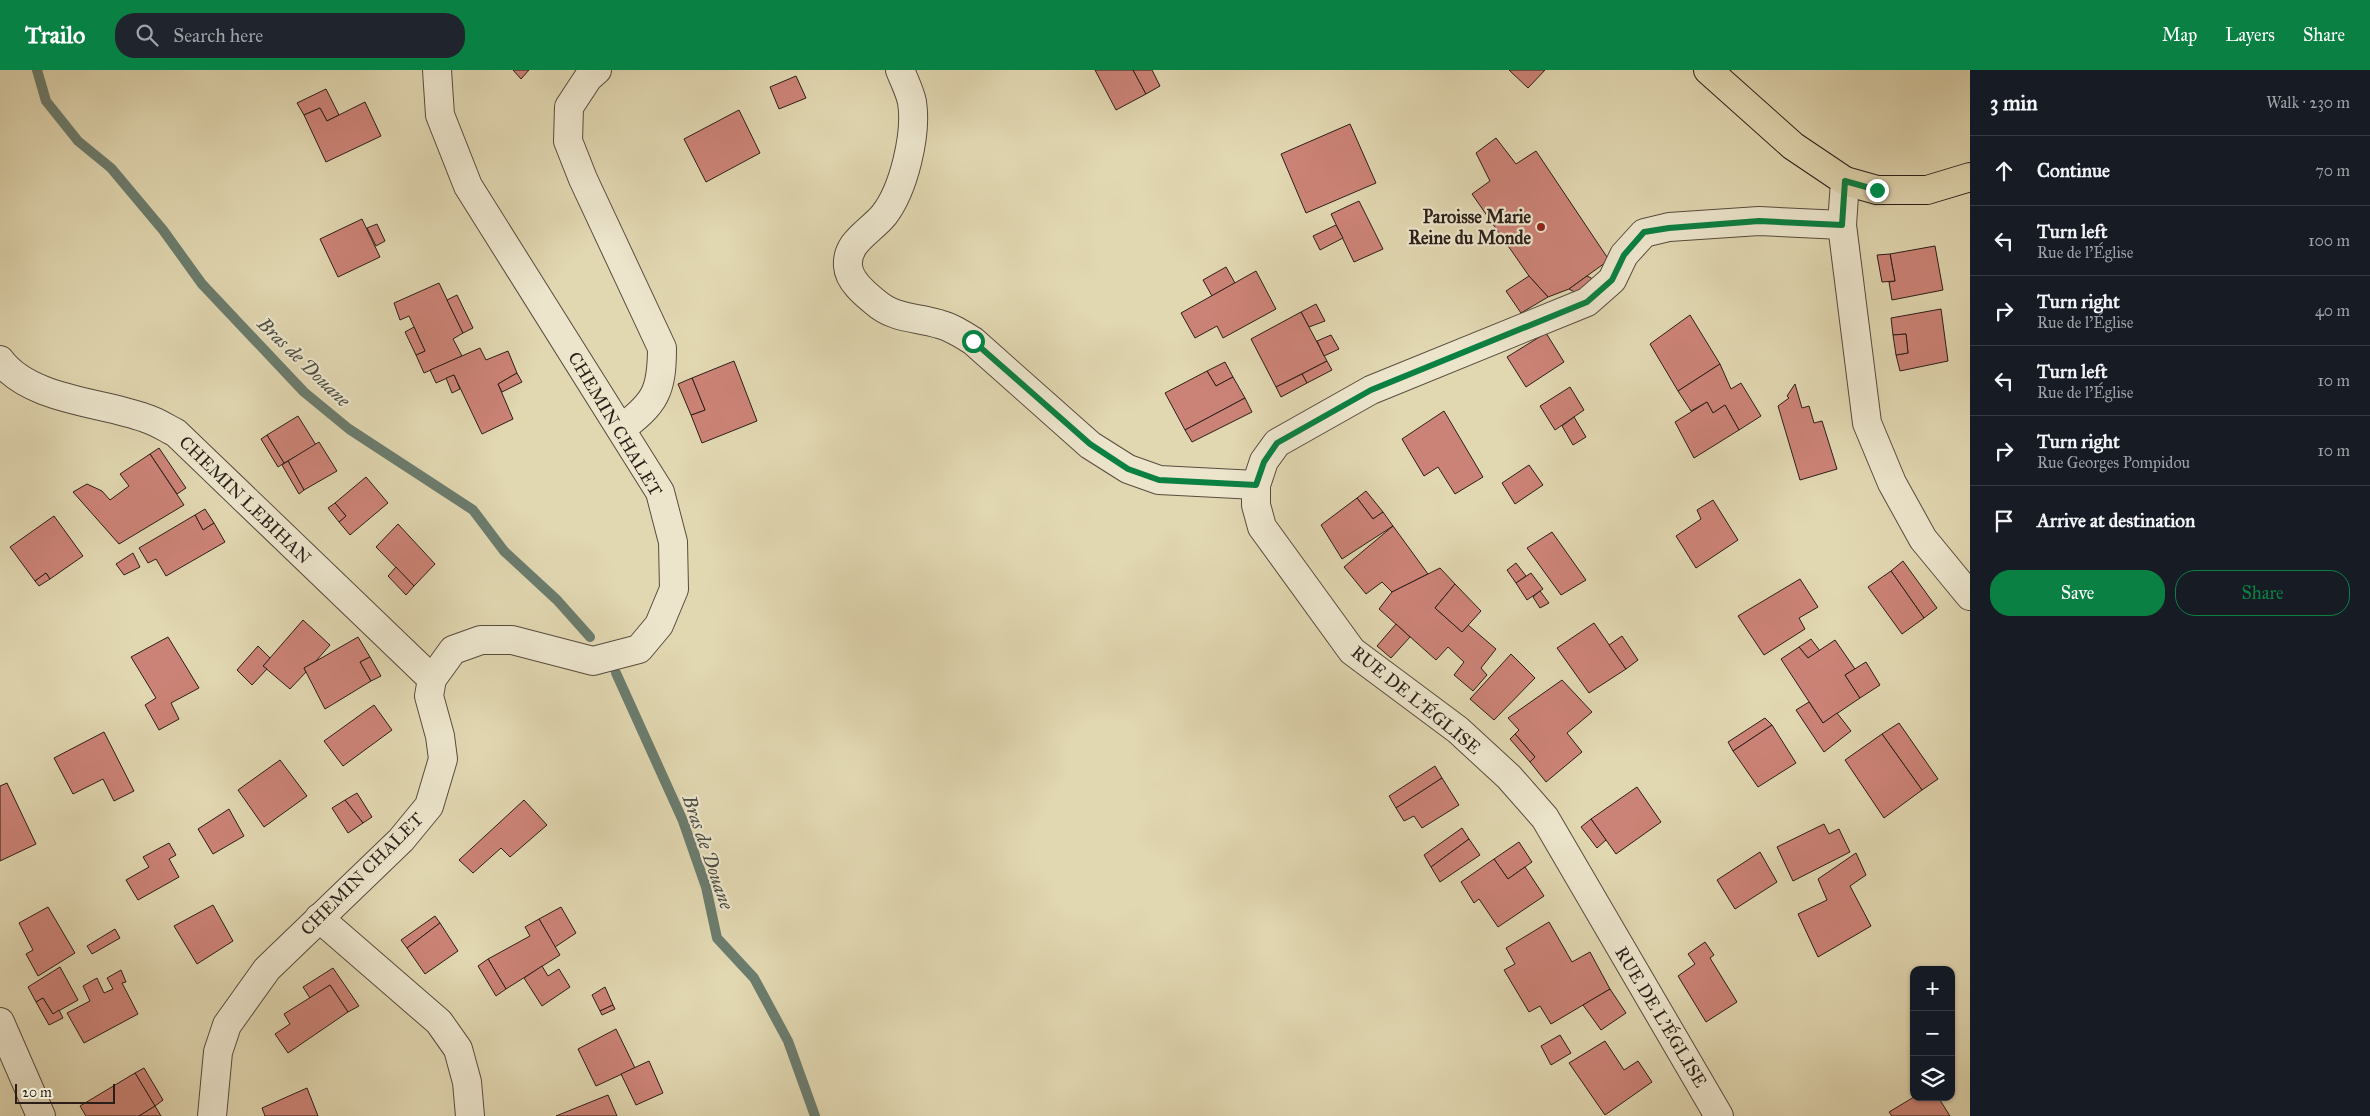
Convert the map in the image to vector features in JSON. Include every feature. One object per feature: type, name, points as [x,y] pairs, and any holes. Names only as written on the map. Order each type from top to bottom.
[{"type":"main road","points":[[1708,70],[1793,146],[1845,181],[1877,190],[1927,190],[1970,177]]},
{"type":"street","name":"CHEMIN CHALET","points":[[212,1116],[218,1052],[227,1025],[266,969],[401,840],[429,806],[438,783],[443,759],[440,736],[429,696],[432,679],[453,650],[481,640],[512,640],[593,662],[639,649],[659,625],[674,589],[673,542],[660,492],[468,186],[440,115],[437,70]]},
{"type":"street","points":[[597,70],[588,78],[569,108],[568,141],[583,180],[662,348],[662,376],[655,395],[644,412],[621,429]]},
{"type":"street","points":[[900,70],[912,102],[912,144],[901,182],[884,214],[859,238],[850,253],[848,267],[858,286],[876,304],[902,318],[938,323],[956,330],[973,341],[1090,444],[1128,469],[1159,480],[1256,485]]},
{"type":"street","points":[[1845,181],[1842,225],[1867,424],[1892,483],[1923,539],[1970,596]]},
{"type":"street","name":"RUE DE L'ÉGLISE","points":[[1719,1116],[1545,818],[1509,777],[1458,730],[1352,651],[1262,527],[1256,505],[1256,485],[1264,462],[1277,443],[1371,390],[1587,302],[1612,280],[1624,255],[1644,232],[1669,228],[1759,221],[1842,225]]},
{"type":"street","name":"CHEMIN LEBIHAN","points":[[0,360],[24,380],[55,394],[146,418],[176,433],[432,679]]},
{"type":"street","points":[[319,918],[439,1022],[458,1049],[467,1082],[470,1116]]},
{"type":"street","points":[[0,1022],[41,1116]]},
{"type":"building","points":[[513,70],[529,70],[521,79]]},
{"type":"building","points":[[1095,70],[1133,70],[1146,94],[1116,110]]},
{"type":"building","points":[[1133,70],[1152,70],[1160,86],[1146,94]]},
{"type":"building","points":[[1509,70],[1545,70],[1528,88]]},
{"type":"building","points":[[796,76],[806,98],[779,109],[770,87]]},
{"type":"building","points":[[326,89],[339,115],[327,121],[320,108],[304,115],[297,103]]},
{"type":"building","points":[[365,102],[381,136],[326,162],[304,115],[320,108],[327,121]]},
{"type":"building","points":[[739,110],[760,153],[706,182],[684,139]]},
{"type":"building","points":[[1350,124],[1376,183],[1306,213],[1281,154]]},
{"type":"building","name":"Paroisse Marie Reine du Monde","points":[[1496,138],[1516,164],[1536,151],[1609,260],[1569,289],[1548,297],[1529,276],[1472,194],[1490,181],[1476,153]]},
{"type":"building","points":[[1359,201],[1383,249],[1354,262],[1331,214]]},
{"type":"building","points":[[362,219],[380,257],[338,277],[320,239]]},
{"type":"building","points":[[377,224],[385,241],[376,246],[367,228]]},
{"type":"building","points":[[1336,225],[1343,238],[1320,250],[1313,236]]},
{"type":"building","points":[[1935,246],[1943,290],[1892,300],[1889,282],[1895,281],[1890,254]]},
{"type":"building","points":[[1890,254],[1895,281],[1882,282],[1877,255]]},
{"type":"building","points":[[1226,267],[1235,283],[1212,296],[1203,280]]},
{"type":"building","points":[[1256,271],[1276,309],[1223,338],[1217,326],[1195,338],[1181,313]]},
{"type":"building","points":[[1529,276],[1548,297],[1521,313],[1506,291]]},
{"type":"building","points":[[1587,276],[1593,279],[1580,295],[1569,289]]},
{"type":"building","points":[[439,283],[463,333],[453,339],[462,356],[424,373],[416,355],[425,351],[409,316],[400,320],[394,303]]},
{"type":"building","points":[[457,295],[473,328],[463,333],[447,300]]},
{"type":"building","points":[[1316,304],[1325,321],[1309,327],[1301,312]]},
{"type":"building","points":[[1941,309],[1948,361],[1900,371],[1896,355],[1908,353],[1906,334],[1893,335],[1891,318]]},
{"type":"building","points":[[1301,312],[1327,361],[1276,387],[1251,339]]},
{"type":"building","points":[[1690,315],[1720,364],[1678,391],[1650,344]]},
{"type":"building","points":[[414,327],[425,351],[416,355],[405,332]]},
{"type":"building","points":[[1546,333],[1564,362],[1526,387],[1507,357]]},
{"type":"building","points":[[1906,334],[1908,353],[1896,355],[1893,335]]},
{"type":"building","points":[[1331,335],[1339,349],[1324,356],[1317,341]]},
{"type":"building","points":[[480,348],[486,360],[508,351],[517,373],[498,384],[513,419],[482,434],[454,375],[436,383],[430,370]]},
{"type":"building","points":[[734,361],[757,421],[702,443],[691,415],[705,410],[692,378]]},
{"type":"building","points":[[1327,361],[1332,370],[1307,383],[1302,374]]},
{"type":"building","points":[[1225,362],[1233,377],[1216,386],[1207,371]]},
{"type":"building","points":[[1720,364],[1731,389],[1741,383],[1761,416],[1739,430],[1725,405],[1713,413],[1707,402],[1691,411],[1678,391]]},
{"type":"building","points":[[1207,371],[1216,386],[1233,377],[1245,398],[1185,430],[1165,393]]},
{"type":"building","points":[[517,373],[522,382],[502,392],[498,384]]},
{"type":"building","points":[[1302,374],[1307,383],[1281,397],[1276,387]]},
{"type":"building","points":[[454,375],[460,389],[452,393],[446,378]]},
{"type":"building","points":[[692,378],[705,410],[691,415],[678,384]]},
{"type":"building","points":[[1795,384],[1802,408],[1809,406],[1814,423],[1822,421],[1837,469],[1800,480],[1778,406],[1789,398],[1787,396]]},
{"type":"building","points":[[1570,387],[1584,410],[1555,430],[1540,406]]},
{"type":"building","points":[[1245,398],[1252,412],[1192,442],[1185,430]]},
{"type":"building","points":[[1707,402],[1713,413],[1725,405],[1739,430],[1694,458],[1675,422]]},
{"type":"building","points":[[1444,411],[1483,477],[1455,494],[1438,467],[1424,476],[1402,439]]},
{"type":"building","points":[[298,416],[316,445],[284,463],[267,435]]},
{"type":"building","points":[[1574,417],[1586,437],[1573,445],[1562,426]]},
{"type":"building","points":[[267,435],[284,463],[278,467],[261,439]]},
{"type":"building","points":[[319,442],[337,471],[304,490],[288,461]]},
{"type":"building","points":[[159,448],[186,488],[177,494],[150,454]]},
{"type":"building","points":[[150,454],[184,505],[119,544],[73,492],[87,484],[102,491],[110,500],[129,486],[120,474]]},
{"type":"building","points":[[288,461],[304,490],[299,494],[282,465]]},
{"type":"building","points":[[1529,465],[1543,485],[1515,504],[1502,483]]},
{"type":"building","points":[[366,477],[388,503],[350,535],[339,522],[346,516],[335,503]]},
{"type":"building","points":[[1366,491],[1383,512],[1373,519],[1357,498]]},
{"type":"building","points":[[1357,498],[1373,519],[1383,512],[1393,526],[1342,559],[1321,525]]},
{"type":"building","points":[[1713,500],[1738,540],[1696,568],[1676,536],[1701,519],[1697,510]]},
{"type":"building","points":[[335,503],[346,516],[339,522],[328,508]]},
{"type":"building","points":[[205,509],[214,523],[203,530],[195,515]]},
{"type":"building","points":[[195,515],[203,530],[214,523],[225,542],[166,576],[156,559],[148,563],[139,548]]},
{"type":"building","points":[[54,516],[83,556],[50,579],[46,573],[35,581],[10,547]]},
{"type":"building","points":[[398,524],[435,564],[414,586],[376,547]]},
{"type":"building","points":[[1393,526],[1428,574],[1392,592],[1382,582],[1366,594],[1344,567]]},
{"type":"building","points":[[1552,532],[1586,580],[1561,595],[1527,548]]},
{"type":"building","points":[[133,553],[140,567],[124,575],[116,564]]},
{"type":"building","points":[[1903,561],[1937,608],[1924,618],[1891,571]]},
{"type":"building","points":[[1516,563],[1526,576],[1516,583],[1507,570]]},
{"type":"building","points":[[396,567],[414,586],[406,595],[388,576]]},
{"type":"building","points":[[1440,568],[1455,584],[1435,608],[1462,632],[1468,625],[1496,649],[1481,668],[1487,675],[1473,691],[1454,675],[1464,662],[1448,647],[1436,660],[1379,609],[1392,592]]},
{"type":"building","points":[[1891,571],[1924,618],[1902,634],[1868,587]]},
{"type":"building","points":[[46,573],[50,579],[39,586],[35,581]]},
{"type":"building","points":[[1531,573],[1543,589],[1527,600],[1516,583]]},
{"type":"building","points":[[1800,579],[1818,607],[1799,618],[1805,629],[1764,655],[1738,616]]},
{"type":"building","points":[[1455,584],[1481,611],[1462,632],[1435,608]]},
{"type":"building","points":[[1540,591],[1549,603],[1540,608],[1533,597]]},
{"type":"building","points":[[303,620],[330,645],[316,661],[304,668],[306,672],[290,689],[263,666]]},
{"type":"building","points":[[1594,623],[1626,669],[1589,693],[1557,648]]},
{"type":"building","points":[[1396,624],[1410,637],[1391,658],[1377,646]]},
{"type":"building","points":[[1622,636],[1638,660],[1626,669],[1609,645]]},
{"type":"building","points":[[168,637],[199,688],[171,703],[179,719],[159,730],[145,705],[156,698],[131,657]]},
{"type":"building","points":[[358,637],[370,657],[360,662],[371,681],[325,709],[304,668]]},
{"type":"building","points":[[1811,639],[1820,651],[1808,658],[1799,647]]},
{"type":"building","points":[[1835,640],[1855,669],[1845,675],[1860,698],[1823,723],[1781,659],[1799,647],[1808,658]]},
{"type":"building","points":[[258,646],[270,658],[263,666],[267,669],[252,685],[237,670]]},
{"type":"building","points":[[1511,654],[1535,678],[1494,720],[1470,699]]},
{"type":"building","points":[[370,657],[381,676],[371,681],[360,662]]},
{"type":"building","points":[[1866,662],[1880,685],[1860,698],[1845,675]]},
{"type":"building","points":[[1562,680],[1592,712],[1567,733],[1582,752],[1546,782],[1530,762],[1535,757],[1515,734],[1519,730],[1508,718]]},
{"type":"building","points":[[1809,702],[1823,723],[1837,713],[1851,731],[1824,752],[1796,710]]},
{"type":"building","points":[[374,705],[392,730],[343,766],[324,741]]},
{"type":"building","points":[[1765,718],[1772,725],[1733,751],[1728,742]]},
{"type":"building","points":[[1899,723],[1938,779],[1922,790],[1882,734]]},
{"type":"building","points":[[1772,725],[1796,763],[1758,787],[1733,751]]},
{"type":"building","points":[[104,732],[134,791],[114,801],[103,779],[73,794],[54,758]]},
{"type":"building","points":[[1515,734],[1535,757],[1530,762],[1510,739]]},
{"type":"building","points":[[1882,734],[1922,790],[1884,818],[1845,760]]},
{"type":"building","points":[[280,760],[307,796],[264,827],[238,790]]},
{"type":"building","points":[[1435,766],[1442,778],[1396,808],[1389,796]]},
{"type":"building","points":[[1442,778],[1459,805],[1422,828],[1414,816],[1404,821],[1396,808]]},
{"type":"building","points":[[7,783],[36,844],[0,861],[0,786]]},
{"type":"building","points":[[1637,787],[1661,822],[1616,854],[1591,819]]},
{"type":"building","points":[[357,793],[372,817],[363,823],[345,800]]},
{"type":"building","points":[[345,800],[363,823],[348,833],[332,808]]},
{"type":"building","points":[[524,800],[547,825],[510,857],[501,848],[473,873],[459,860]]},
{"type":"building","points":[[229,809],[244,836],[213,854],[198,829]]},
{"type":"building","points":[[1591,819],[1606,840],[1597,848],[1581,827]]},
{"type":"building","points":[[1824,824],[1829,834],[1839,829],[1850,852],[1793,881],[1777,847]]},
{"type":"building","points":[[1462,828],[1469,839],[1431,867],[1424,855]]},
{"type":"building","points":[[1469,839],[1480,855],[1440,882],[1431,867]]},
{"type":"building","points":[[1519,842],[1532,862],[1508,879],[1494,859]]},
{"type":"building","points":[[169,843],[176,855],[169,859],[179,877],[138,900],[126,880],[149,867],[143,857]]},
{"type":"building","points":[[1760,852],[1777,882],[1735,909],[1717,880]]},
{"type":"building","points":[[1856,853],[1866,875],[1850,886],[1871,926],[1818,957],[1798,914],[1827,900],[1818,879]]},
{"type":"building","points":[[1494,859],[1508,879],[1525,867],[1544,896],[1498,927],[1479,899],[1474,903],[1461,882]]},
{"type":"building","points":[[213,905],[233,941],[197,964],[174,926]]},
{"type":"building","points":[[48,907],[75,953],[38,976],[26,954],[33,950],[19,923]]},
{"type":"building","points":[[561,907],[576,933],[555,947],[539,919]]},
{"type":"building","points":[[435,916],[440,923],[407,948],[401,940]]},
{"type":"building","points":[[539,919],[560,955],[506,989],[488,959],[530,936],[525,927]]},
{"type":"building","points":[[1549,922],[1572,962],[1590,952],[1610,989],[1551,1024],[1540,1006],[1529,1012],[1504,970],[1515,964],[1506,948]]},
{"type":"building","points":[[440,923],[458,951],[425,974],[407,948]]},
{"type":"building","points":[[115,929],[120,938],[92,954],[87,946]]},
{"type":"building","points":[[1705,942],[1714,955],[1710,958],[1737,1002],[1706,1022],[1678,976],[1695,964],[1688,954]]},
{"type":"building","points":[[488,959],[506,989],[496,996],[478,966]]},
{"type":"building","points":[[542,966],[548,976],[559,969],[570,987],[542,1006],[524,978]]},
{"type":"building","points":[[60,967],[78,1000],[53,1014],[43,998],[36,1002],[28,987]]},
{"type":"building","points":[[333,968],[359,1006],[348,1012],[330,985],[310,998],[303,987]]},
{"type":"building","points":[[121,970],[126,982],[122,983],[138,1014],[84,1043],[67,1013],[90,1001],[83,986],[97,978],[104,993],[113,989],[107,978]]},
{"type":"building","points":[[330,985],[348,1012],[288,1053],[275,1034],[290,1024],[284,1014]]},
{"type":"building","points":[[605,987],[613,1005],[600,1011],[592,995]]},
{"type":"building","points":[[1610,989],[1626,1013],[1601,1030],[1583,1005]]},
{"type":"building","points":[[43,998],[53,1014],[59,1010],[63,1018],[49,1025],[36,1002]]},
{"type":"building","points":[[613,1005],[615,1009],[602,1015],[600,1011]]},
{"type":"building","points":[[616,1029],[635,1068],[596,1086],[578,1049]]},
{"type":"building","points":[[1560,1035],[1571,1053],[1551,1065],[1541,1046]]},
{"type":"building","points":[[1605,1041],[1624,1070],[1638,1061],[1652,1082],[1605,1115],[1569,1063]]},
{"type":"building","points":[[649,1061],[663,1093],[636,1105],[621,1074]]},
{"type":"building","points":[[144,1068],[163,1100],[155,1106],[135,1073]]},
{"type":"building","points":[[135,1073],[155,1106],[139,1116],[86,1116],[80,1106]]},
{"type":"building","points":[[307,1088],[318,1116],[265,1116],[262,1108]]},
{"type":"building","points":[[608,1095],[617,1116],[556,1116]]},
{"type":"building","points":[[1910,1099],[1910,1101],[1941,1101],[1950,1116],[1892,1116],[1889,1112]]},
{"type":"building","points":[[155,1106],[161,1116],[139,1116]]},
{"type":"waterway","name":"Bras de Douane","points":[[37,70],[46,101],[78,141],[111,168],[163,230],[202,284],[304,392],[349,429],[473,510],[504,551],[557,600],[590,637]]},
{"type":"waterway","name":"Bras de Douane","points":[[616,673],[683,821],[706,887],[717,938],[754,978],[788,1041],[815,1116]]},
{"type":"place","name":"Paroisse Marie Reine du Monde","points":[[1541,227]]},
{"type":"route","points":[[973,341],[1090,444],[1128,469],[1159,480],[1256,485],[1264,462],[1277,443],[1371,390],[1519,328],[1587,302],[1612,280],[1624,255],[1644,232],[1669,228],[1759,221],[1842,225],[1845,181],[1877,190]]}]
